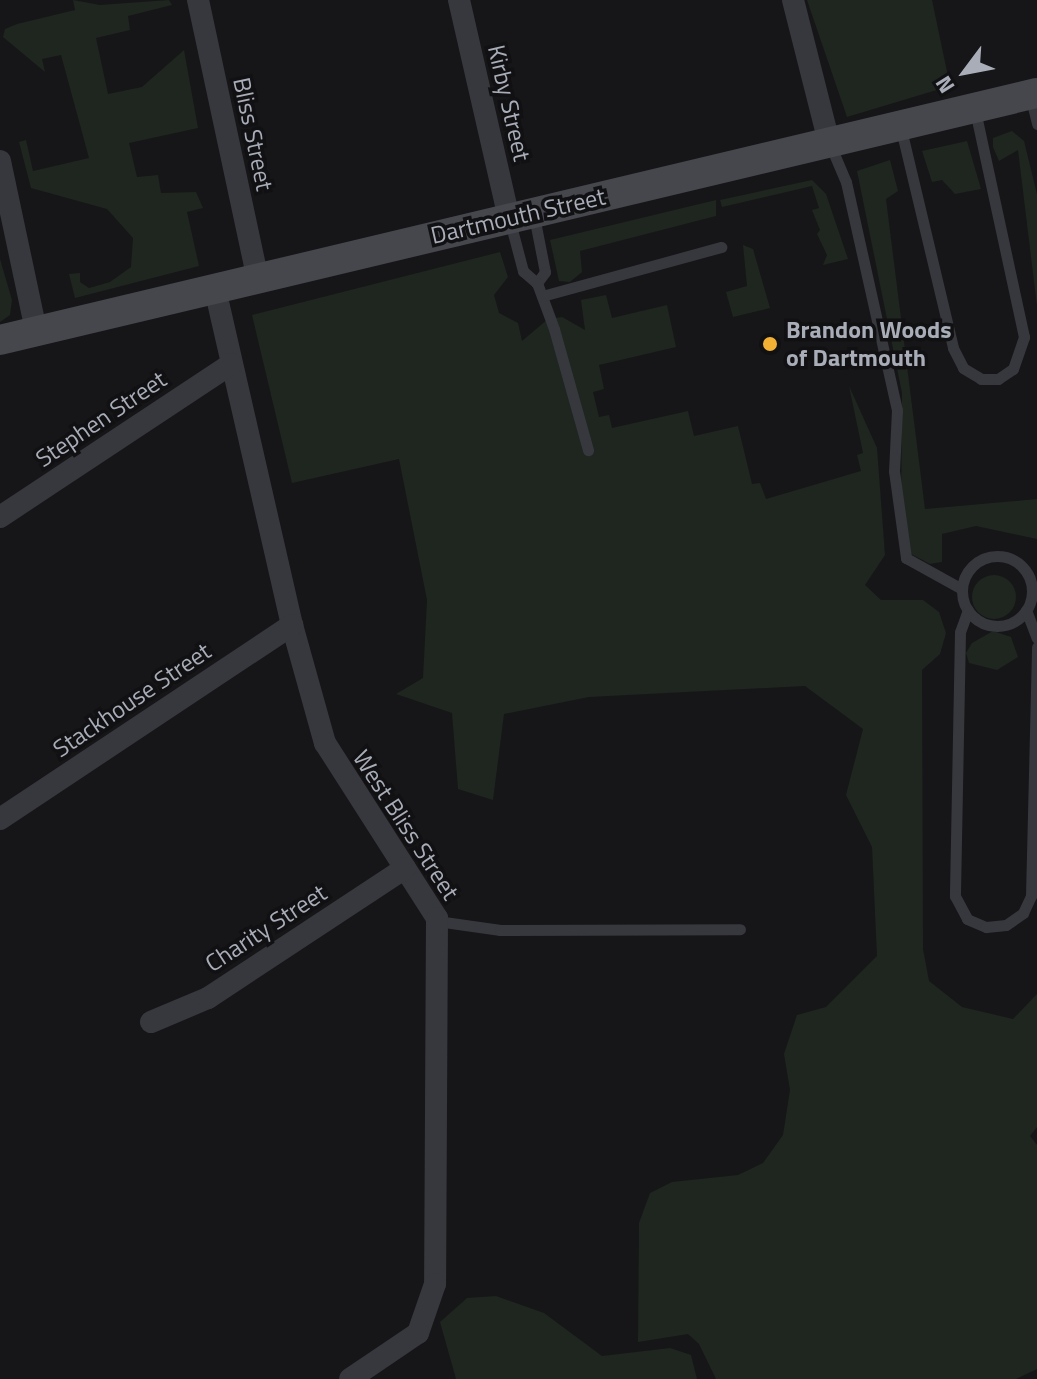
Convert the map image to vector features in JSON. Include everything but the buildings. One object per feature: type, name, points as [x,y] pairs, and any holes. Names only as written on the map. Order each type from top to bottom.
[{"type":"main road","name":"Dartmouth Street","points":[[0,340],[1033,94]]},
{"type":"street","name":"Bliss Street","points":[[198,0],[258,279]]},
{"type":"street","name":"Kirby Street","points":[[459,0],[521,215]]},
{"type":"street","points":[[793,0],[829,142]]},
{"type":"street","points":[[0,161],[36,331]]},
{"type":"street","name":"West Bliss Street","points":[[215,289],[292,625],[336,766],[437,921],[435,1284],[418,1333],[360,1376]]},
{"type":"street","name":"Stephen Street","points":[[0,517],[231,364]]},
{"type":"street","name":"Stackhouse Street","points":[[0,819],[292,625]]},
{"type":"street","name":"Charity Street","points":[[151,1022],[208,998],[405,868]]},
{"type":"lane","points":[[1033,94],[1037,124]]},
{"type":"lane","points":[[900,125],[953,348],[963,368],[981,379],[998,379],[1013,369],[1024,337],[974,107]]},
{"type":"lane","points":[[829,142],[846,182],[897,410],[894,471],[906,558],[962,589]]},
{"type":"lane","points":[[521,215],[545,272],[537,283]]},
{"type":"lane","points":[[521,215],[523,271],[537,283],[542,296],[588,450]]},
{"type":"lane","points":[[542,296],[721,247]]},
{"type":"lane","points":[[968,610],[995,626],[1007,624],[1026,610],[1031,599],[1028,575],[1011,559],[999,556],[977,562],[962,589],[968,610],[960,632],[955,896],[967,919],[986,927],[1006,925],[1023,913],[1031,896],[1037,647]]},
{"type":"lane","points":[[1026,610],[1037,638]]},
{"type":"lane","points":[[437,921],[500,930],[740,929]]},
{"type":"shaded area","points":[[73,0],[100,5],[169,0],[172,5],[128,16],[130,30],[96,38],[108,94],[142,87],[184,50],[198,128],[129,143],[137,177],[158,175],[161,193],[196,192],[203,208],[187,212],[199,266],[75,298],[69,274],[80,273],[80,282],[89,288],[110,282],[131,267],[133,238],[107,209],[31,188],[19,142],[26,140],[33,171],[89,158],[61,55],[42,59],[45,72],[3,37],[5,29],[17,24],[75,10]]},
{"type":"shaded area","points":[[807,0],[932,0],[950,86],[847,117]]},
{"type":"shaded area","points":[[1012,131],[1024,141],[1037,194],[1037,306],[1018,150],[999,161],[993,147],[993,138]]},
{"type":"shaded area","points":[[967,141],[981,189],[955,194],[942,180],[932,182],[922,151]]},
{"type":"shaded area","points":[[890,160],[898,191],[886,199],[925,509],[1037,499],[1037,539],[976,526],[942,534],[942,562],[930,564],[909,553],[901,513],[902,393],[857,171]]},
{"type":"shaded area","points":[[812,180],[826,194],[848,259],[823,265],[827,255],[817,234],[820,230],[812,210],[819,208],[812,186],[722,207],[720,200]]},
{"type":"shaded area","points":[[716,200],[716,216],[580,251],[582,272],[570,282],[559,281],[550,240]]},
{"type":"shaded area","points":[[743,245],[753,249],[770,308],[733,317],[726,292],[747,286]]},
{"type":"shaded area","points":[[500,252],[508,277],[494,295],[499,313],[518,323],[522,341],[548,319],[562,317],[585,330],[581,300],[606,295],[612,318],[667,305],[676,347],[599,365],[604,389],[593,392],[599,417],[609,415],[612,428],[688,411],[694,436],[738,426],[752,484],[760,483],[766,499],[861,471],[857,455],[863,453],[849,386],[877,448],[885,555],[865,585],[881,600],[923,600],[939,612],[946,633],[940,654],[922,670],[923,949],[929,981],[962,1007],[1013,1019],[1037,994],[1037,1127],[1030,1136],[1037,1145],[1037,1369],[1016,1379],[716,1379],[699,1344],[688,1334],[638,1342],[639,1223],[650,1193],[672,1182],[738,1175],[763,1163],[783,1135],[790,1090],[784,1054],[797,1015],[826,1007],[877,956],[872,847],[846,795],[863,729],[805,686],[589,697],[504,714],[493,800],[458,789],[452,713],[396,694],[423,678],[427,600],[399,459],[292,483],[252,315]]},
{"type":"shaded area","points":[[0,259],[12,300],[10,315],[0,322]]},
{"type":"shaded area","points":[[994,575],[1010,581],[1016,597],[1010,613],[994,619],[978,613],[972,597],[978,581]]},
{"type":"shaded area","points":[[993,631],[1011,637],[1018,657],[997,670],[969,663],[966,653],[972,643]]},
{"type":"shaded area","points":[[496,1296],[544,1313],[602,1356],[670,1348],[691,1355],[697,1379],[456,1379],[440,1322],[467,1298]]},
{"type":"place","name":"Brandon Woods of Dartmouth","points":[[770,344]]}]
